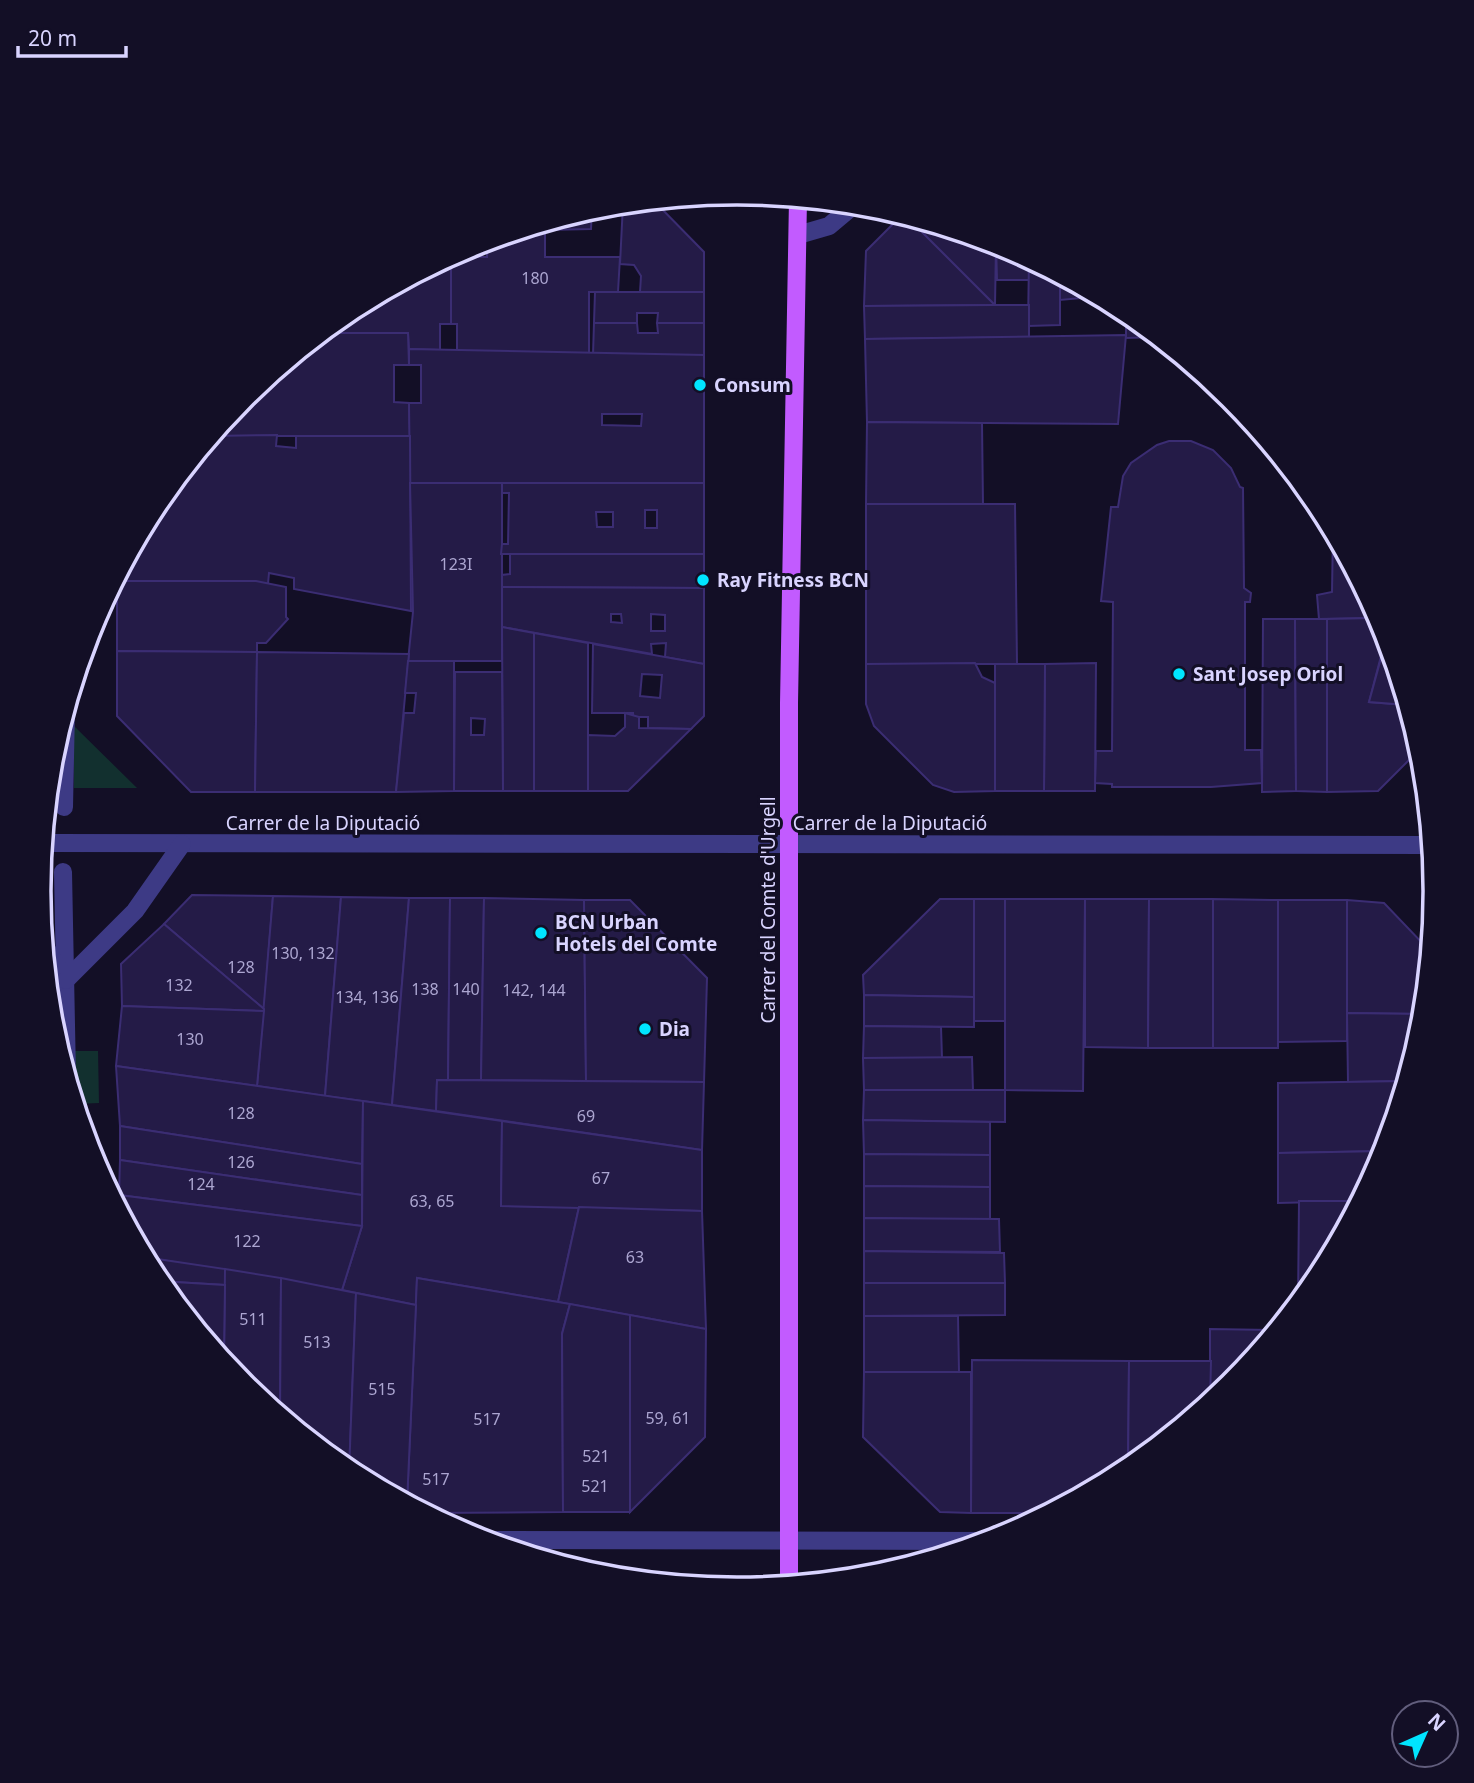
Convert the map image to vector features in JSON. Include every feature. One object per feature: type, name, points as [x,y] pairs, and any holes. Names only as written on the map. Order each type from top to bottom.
[{"type":"main road","name":"Carrer del Comte d'Urgell","points":[[789,1575],[789,844],[798,208]]},
{"type":"street","points":[[798,235],[829,226],[844,214]]},
{"type":"street","points":[[64,807],[65,756]]},
{"type":"street","name":"Carrer de la Diputació","points":[[52,844],[1422,845]]},
{"type":"street","points":[[66,980],[135,911],[182,844]]},
{"type":"street","points":[[63,872],[67,1036]]},
{"type":"street","points":[[55,962],[66,980]]},
{"type":"street","points":[[513,1540],[958,1541]]},
{"type":"green space","points":[[74,726],[137,788],[74,788]]},
{"type":"green space","points":[[72,1051],[98,1051],[99,1103],[84,1104],[73,1063]]},
{"type":"building","points":[[662,210],[704,252],[704,292],[640,292],[641,276],[634,265],[620,264],[622,215]]},
{"type":"building","points":[[591,221],[591,229],[557,230]]},
{"type":"building","points":[[893,224],[921,231],[995,305],[864,306],[866,251]]},
{"type":"building","points":[[921,231],[996,256],[995,305]]},
{"type":"building","points":[[545,233],[545,257],[620,257],[618,292],[589,292],[589,355],[457,351],[457,324],[451,324],[451,268],[475,257],[487,257],[487,252]]},
{"type":"building","points":[[996,256],[1029,270],[1029,280],[997,280]]},
{"type":"building","points":[[451,268],[451,324],[440,324],[440,350],[409,349],[408,333],[339,333],[394,297]]},
{"type":"building","points":[[1029,270],[1060,286],[1060,325],[1028,326]]},
{"type":"building","points":[[1060,286],[1082,298],[1060,300]]},
{"type":"building","points":[[595,292],[704,292],[704,323],[657,323],[658,313],[637,313],[637,323],[594,323]]},
{"type":"building","points":[[1029,305],[1029,337],[865,339],[864,306]]},
{"type":"building","points":[[594,323],[637,323],[638,333],[658,333],[657,323],[704,323],[704,355],[593,355]]},
{"type":"building","points":[[1126,327],[1142,338],[1126,338]]},
{"type":"building","points":[[339,333],[408,333],[409,365],[394,365],[394,402],[409,403],[410,436],[224,436],[285,376]]},
{"type":"building","points":[[1126,335],[1118,424],[867,422],[865,339]]},
{"type":"building","points":[[409,349],[704,355],[704,483],[410,483],[409,403],[421,403],[421,365],[409,365]],"holes":[[[602,414],[642,414],[641,426],[602,425]]]},
{"type":"building","points":[[867,422],[982,423],[983,505],[866,504]]},
{"type":"building","points":[[277,435],[276,446],[296,448],[296,436],[410,436],[411,611],[294,589],[294,578],[269,573],[268,584],[126,581],[166,510],[224,436]]},
{"type":"building","name":"Sant Josep Oriol","points":[[1169,441],[1191,441],[1213,450],[1231,468],[1243,488],[1244,588],[1251,593],[1250,602],[1245,602],[1245,750],[1261,750],[1262,783],[1211,787],[1112,787],[1112,784],[1095,783],[1096,751],[1112,751],[1113,602],[1101,601],[1111,507],[1118,507],[1123,476],[1131,463],[1157,445]]},
{"type":"building","points":[[410,483],[502,483],[502,661],[408,661],[413,612]]},
{"type":"building","points":[[502,483],[704,483],[704,554],[501,554],[502,544],[508,544],[509,493],[502,493]],"holes":[[[645,510],[657,510],[657,528],[645,528]],[[596,512],[613,512],[613,527],[597,527]]]},
{"type":"building","points":[[866,504],[1015,504],[1017,664],[866,664]]},
{"type":"building","points":[[1333,551],[1366,618],[1319,619],[1317,595],[1332,592]]},
{"type":"building","points":[[510,554],[704,554],[704,588],[502,587],[502,575],[510,574]]},
{"type":"building","points":[[126,581],[256,581],[286,587],[288,619],[266,643],[257,643],[257,652],[117,651],[117,600]]},
{"type":"building","points":[[502,587],[704,588],[704,664],[665,657],[666,643],[651,644],[652,654],[502,627]],"holes":[[[611,614],[621,614],[622,623],[611,622]],[[651,614],[665,615],[665,631],[651,631]]]},
{"type":"building","points":[[1366,618],[1381,656],[1369,702],[1397,704],[1400,714],[1410,759],[1378,791],[1327,792],[1327,619]]},
{"type":"building","points":[[1263,619],[1295,619],[1296,791],[1262,792]]},
{"type":"building","points":[[1295,619],[1327,619],[1327,792],[1296,791]]},
{"type":"building","points":[[502,627],[534,633],[534,791],[503,791]]},
{"type":"building","points":[[534,633],[588,643],[588,791],[534,791]]},
{"type":"building","points":[[593,644],[704,664],[704,716],[691,729],[648,728],[648,717],[633,717],[633,713],[592,713]],"holes":[[[642,674],[662,675],[660,698],[640,696]]]},
{"type":"building","points":[[117,651],[257,652],[255,792],[191,792],[117,716]]},
{"type":"building","points":[[257,652],[409,654],[396,792],[255,792]]},
{"type":"building","points":[[1381,656],[1397,704],[1369,702]]},
{"type":"building","points":[[408,661],[454,661],[454,791],[396,792],[404,713],[414,713],[416,693],[405,693]]},
{"type":"building","points":[[975,663],[982,677],[995,683],[995,791],[954,792],[933,785],[874,726],[866,704],[866,664]]},
{"type":"building","points":[[1096,663],[1095,791],[1044,791],[1045,664]]},
{"type":"building","points":[[995,664],[1045,664],[1044,791],[995,791]]},
{"type":"building","points":[[455,672],[502,672],[503,791],[454,791]],"holes":[[[471,718],[485,719],[484,735],[471,735]]]},
{"type":"building","points":[[625,713],[639,717],[639,728],[691,729],[628,791],[588,791],[588,735],[615,736],[625,727]]},
{"type":"building","points":[[192,895],[273,896],[264,1009],[164,924]]},
{"type":"building","points":[[273,896],[341,897],[325,1096],[257,1086]]},
{"type":"building","points":[[341,897],[409,898],[392,1105],[325,1096]]},
{"type":"building","points":[[409,898],[450,898],[448,1080],[437,1080],[436,1111],[392,1105]]},
{"type":"building","points":[[450,898],[484,898],[481,1080],[448,1080]]},
{"type":"building","points":[[484,898],[584,900],[586,1081],[481,1080]]},
{"type":"building","points":[[940,899],[974,899],[974,997],[864,995],[863,975]]},
{"type":"building","points":[[974,899],[1005,899],[1005,1021],[974,1021]]},
{"type":"building","points":[[1005,899],[1085,899],[1083,1091],[1005,1090]]},
{"type":"building","points":[[1085,899],[1149,899],[1148,1048],[1085,1047]]},
{"type":"building","points":[[1149,899],[1213,899],[1213,1048],[1148,1048]]},
{"type":"building","points":[[1213,899],[1278,900],[1278,1048],[1213,1048]]},
{"type":"building","name":"Dia","points":[[584,900],[630,900],[707,978],[704,1082],[586,1081]]},
{"type":"building","points":[[1278,900],[1347,900],[1347,1041],[1278,1042]]},
{"type":"building","points":[[1347,900],[1384,903],[1421,942],[1412,1014],[1347,1013]]},
{"type":"building","points":[[164,924],[264,1011],[122,1006],[121,964]]},
{"type":"building","points":[[864,995],[974,997],[974,1027],[864,1026]]},
{"type":"building","points":[[122,1006],[264,1011],[257,1086],[116,1066]]},
{"type":"building","points":[[1347,1013],[1412,1014],[1396,1081],[1348,1082]]},
{"type":"building","points":[[864,1026],[941,1027],[942,1058],[863,1058]]},
{"type":"building","points":[[972,1057],[973,1091],[864,1090],[863,1058]]},
{"type":"building","points":[[116,1066],[363,1101],[362,1164],[120,1126]]},
{"type":"building","points":[[437,1080],[704,1082],[702,1150],[436,1111]]},
{"type":"building","points":[[1396,1081],[1372,1151],[1278,1153],[1278,1083]]},
{"type":"building","points":[[864,1090],[1005,1090],[1005,1122],[863,1120]]},
{"type":"building","points":[[363,1101],[502,1121],[501,1206],[579,1207],[558,1302],[417,1278],[416,1305],[342,1290],[362,1226]]},
{"type":"building","points":[[863,1120],[990,1122],[990,1155],[864,1154]]},
{"type":"building","points":[[502,1121],[702,1150],[702,1211],[501,1206]]},
{"type":"building","points":[[120,1126],[362,1164],[362,1195],[120,1160]]},
{"type":"building","points":[[1372,1151],[1349,1201],[1278,1203],[1278,1153]]},
{"type":"building","points":[[864,1154],[990,1155],[990,1187],[864,1186]]},
{"type":"building","points":[[120,1160],[362,1195],[362,1226],[122,1195],[119,1189]]},
{"type":"building","points":[[864,1186],[990,1187],[990,1220],[864,1218]]},
{"type":"building","points":[[122,1195],[362,1226],[342,1290],[158,1259]]},
{"type":"building","points":[[1299,1201],[1349,1201],[1331,1235],[1298,1286]]},
{"type":"building","points":[[579,1207],[702,1211],[706,1329],[558,1302]]},
{"type":"building","points":[[864,1218],[999,1219],[1000,1252],[864,1251]]},
{"type":"building","points":[[864,1251],[1004,1253],[1005,1283],[864,1283]]},
{"type":"building","points":[[158,1259],[225,1269],[225,1285],[173,1282]]},
{"type":"building","points":[[225,1269],[281,1278],[280,1403],[224,1347]]},
{"type":"building","points":[[281,1278],[356,1293],[350,1457],[319,1436],[280,1403]]},
{"type":"building","points":[[417,1278],[570,1304],[562,1334],[563,1512],[446,1513],[407,1493]]},
{"type":"building","points":[[173,1282],[225,1285],[224,1347]]},
{"type":"building","points":[[864,1283],[1005,1283],[1005,1315],[864,1316]]},
{"type":"building","points":[[356,1293],[416,1305],[407,1493],[350,1457]]},
{"type":"building","points":[[570,1304],[630,1315],[630,1512],[563,1512],[562,1334]]},
{"type":"building","points":[[630,1315],[706,1329],[705,1437],[630,1512]]},
{"type":"building","points":[[864,1316],[958,1316],[959,1372],[864,1372]]},
{"type":"building","points":[[1210,1329],[1264,1330],[1253,1344],[1210,1388]]},
{"type":"building","points":[[972,1360],[1129,1361],[1128,1455],[1080,1486],[1028,1513],[971,1513]]},
{"type":"building","points":[[1129,1361],[1211,1361],[1210,1388],[1155,1436],[1128,1455]]},
{"type":"building","points":[[864,1372],[971,1372],[971,1513],[940,1512],[863,1437]]},
{"type":"place","name":"Consum","points":[[700,385]]},
{"type":"place","name":"Ray Fitness BCN","points":[[703,580]]},
{"type":"place","name":"Sant Josep Oriol","points":[[1179,674]]},
{"type":"place","name":"BCN Urban Hotels del Comte","points":[[541,933]]},
{"type":"place","name":"Dia","points":[[645,1029]]}]
